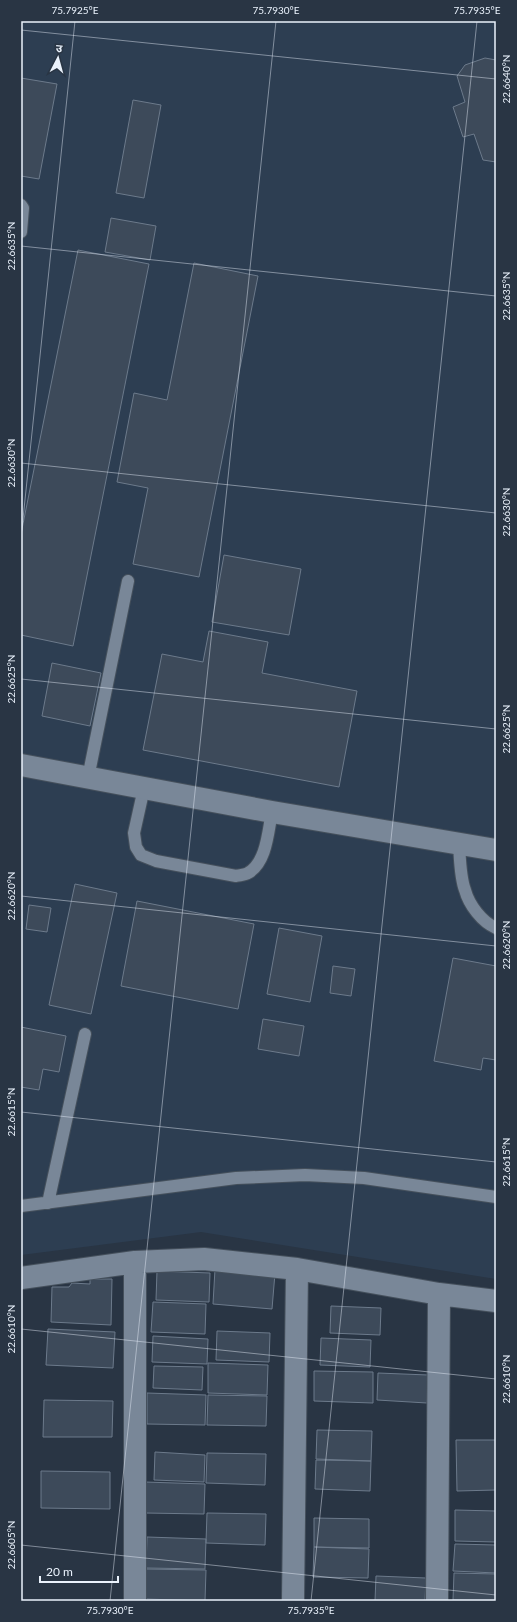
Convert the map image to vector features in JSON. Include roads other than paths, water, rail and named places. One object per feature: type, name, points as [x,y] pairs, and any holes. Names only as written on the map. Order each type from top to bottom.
[{"type":"street","points":[[21,765],[272,812],[496,850]]},
{"type":"street","points":[[21,1278],[135,1262],[204,1259],[297,1269],[440,1294],[496,1301]]},
{"type":"street","points":[[135,1262],[135,1601]]},
{"type":"street","points":[[293,1601],[297,1269]]},
{"type":"street","points":[[437,1601],[440,1294]]},
{"type":"lane","points":[[21,204],[23,208],[21,232]]},
{"type":"lane","points":[[88,778],[128,581]]},
{"type":"lane","points":[[144,788],[134,834],[136,847],[141,855],[156,861],[236,876],[247,874],[256,866],[263,854],[272,812]]},
{"type":"lane","points":[[459,844],[465,890],[476,911],[490,926],[496,928]]},
{"type":"lane","points":[[48,1202],[85,1034]]},
{"type":"lane","points":[[21,1206],[236,1178],[305,1175],[364,1178],[496,1197]]}]
